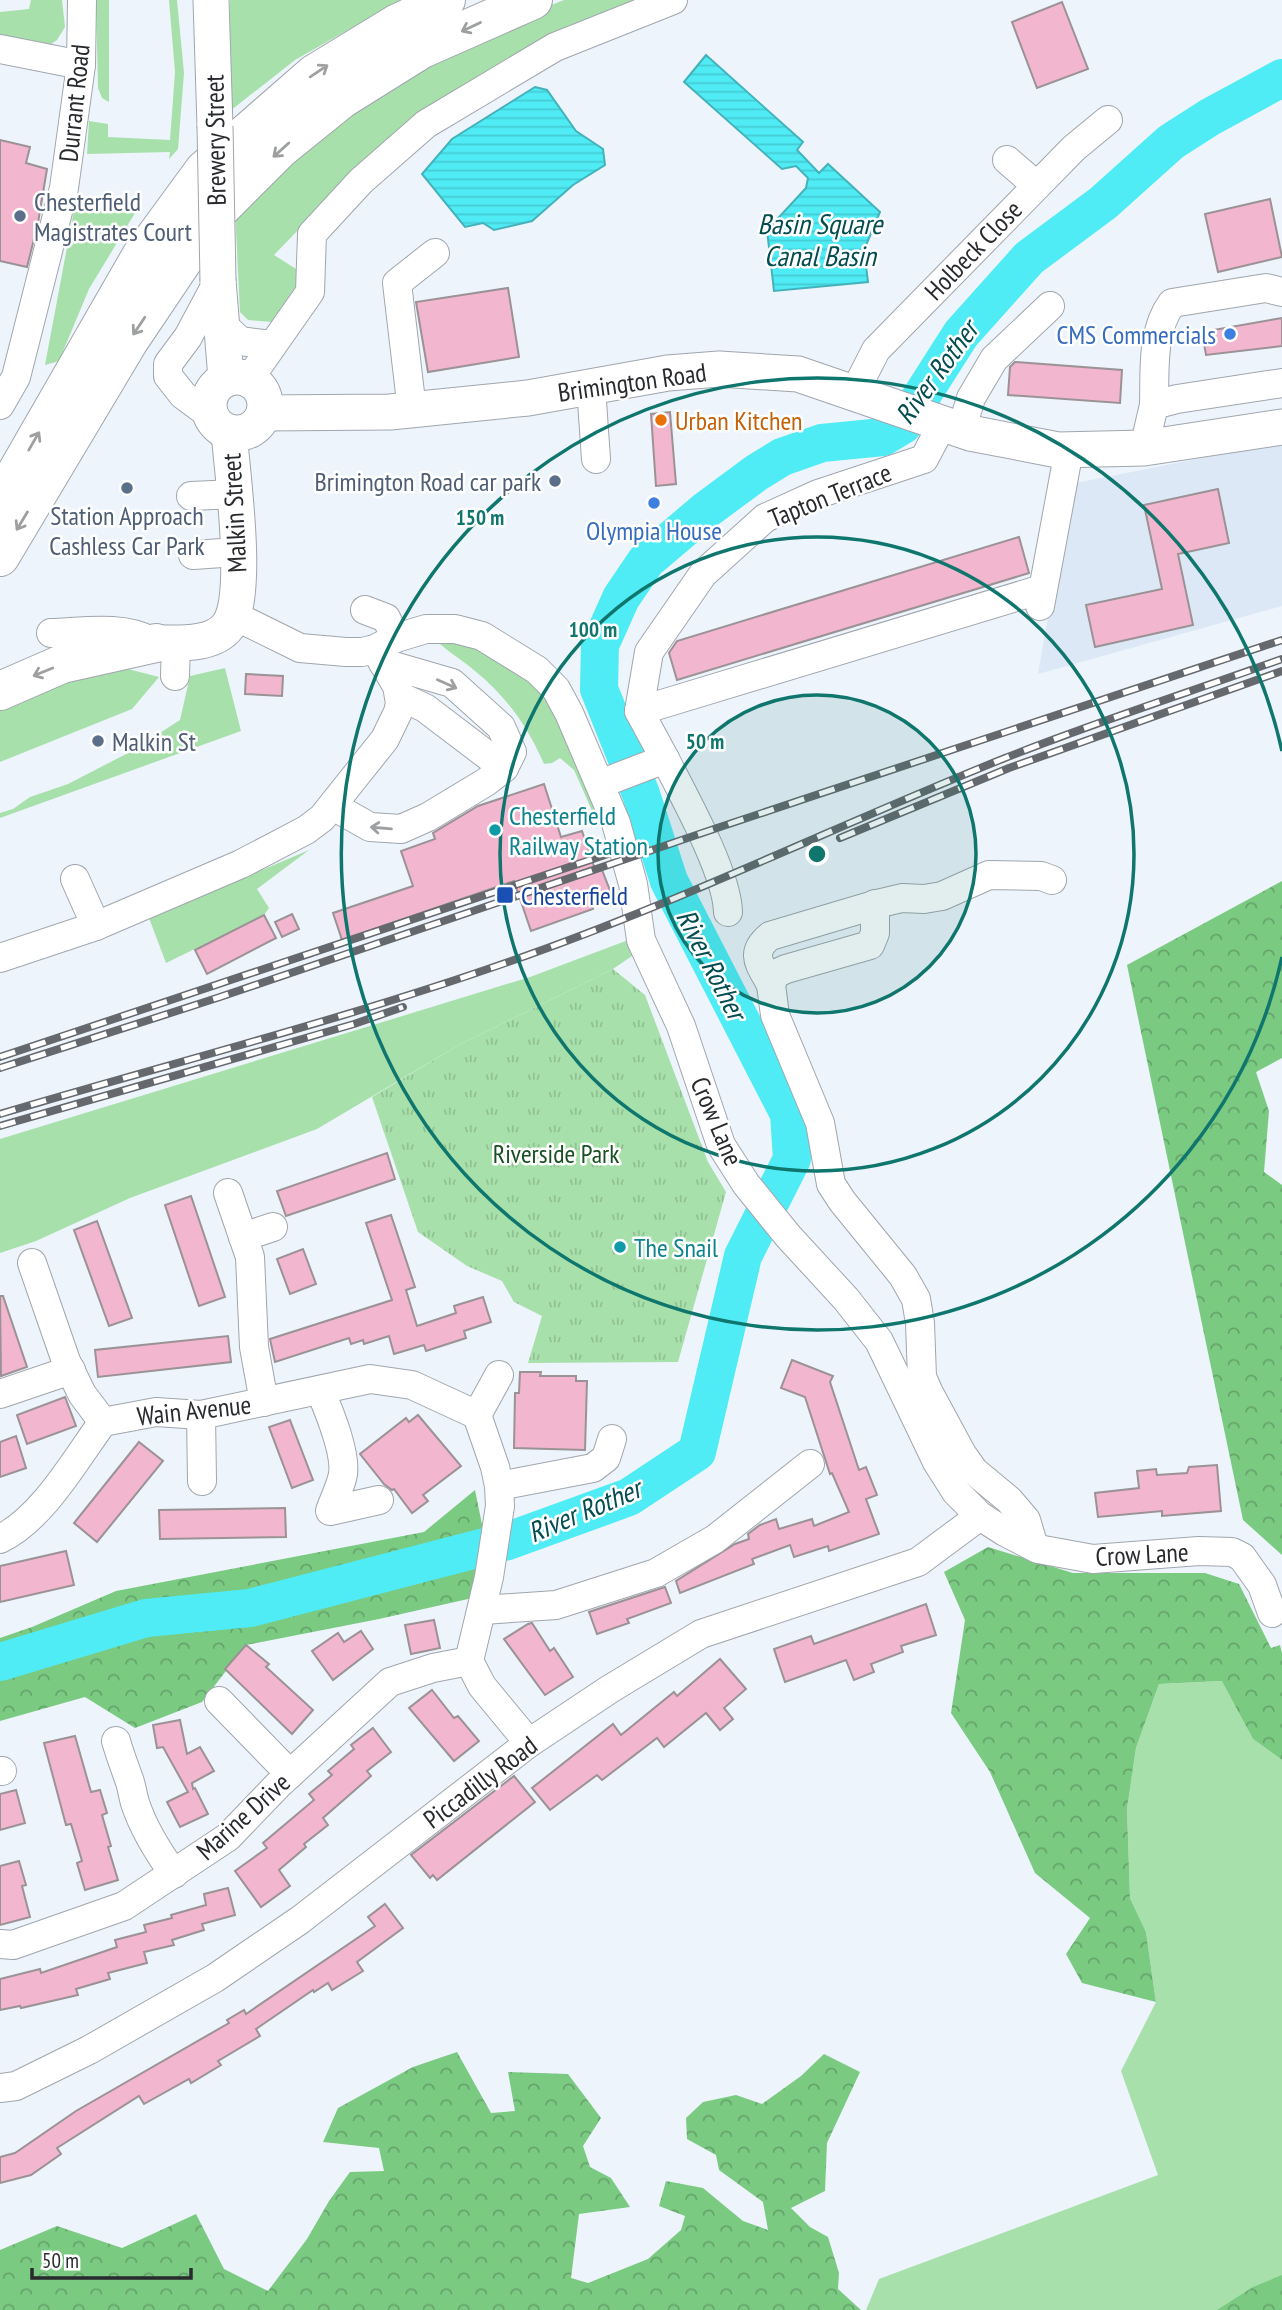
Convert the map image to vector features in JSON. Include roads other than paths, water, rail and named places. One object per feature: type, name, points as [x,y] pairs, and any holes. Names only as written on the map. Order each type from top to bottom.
[{"type":"highway","points":[[0,500],[141,256],[204,170],[314,74],[396,24],[446,0]]},
{"type":"highway","points":[[0,557],[129,341],[213,216],[280,149],[342,99],[422,49],[533,0]]},
{"type":"highway","points":[[0,691],[62,664],[169,654]]},
{"type":"main road","name":"Brewery Street","points":[[211,0],[220,322],[237,379]]},
{"type":"main road","name":"Brimington Road","points":[[264,413],[421,415],[667,373],[719,369],[798,374],[951,428],[1032,447],[1069,450],[1144,448],[1282,427]]},
{"type":"main road","points":[[237,379],[257,384],[263,393],[264,413],[259,423],[251,430],[240,433],[220,424],[208,404],[217,384],[237,379]]},
{"type":"main road","name":"Malkin Street","points":[[220,424],[235,494],[236,604]]},
{"type":"main road","points":[[169,654],[227,628],[236,604]]},
{"type":"street","name":"Durrant Road","points":[[0,405],[64,188],[81,65],[82,0]]},
{"type":"street","points":[[237,379],[272,345],[310,292],[312,234],[361,181],[426,124],[555,47],[673,0]]},
{"type":"street","points":[[0,49],[81,65]]},
{"type":"street","name":"Holbeck Close","points":[[854,393],[877,350],[1036,185],[1108,120]]},
{"type":"street","points":[[1007,160],[1036,185]]},
{"type":"street","points":[[421,415],[397,283],[435,253]]},
{"type":"street","name":"Brewery Street","points":[[218,281],[188,337],[168,364],[169,376],[183,395],[220,424]]},
{"type":"street","points":[[1144,448],[1154,405],[1155,355],[1163,316],[1172,303],[1266,288],[1282,292]]},
{"type":"street","name":"Tapton Terrace","points":[[639,711],[649,652],[702,574],[765,518],[818,494],[924,459],[951,428],[993,359],[1050,306]]},
{"type":"street","points":[[220,322],[240,341],[272,345]]},
{"type":"street","points":[[1154,405],[1282,383]]},
{"type":"street","points":[[591,387],[596,459]]},
{"type":"street","points":[[728,912],[728,898],[688,803],[662,760],[639,711],[1041,597],[1069,450]]},
{"type":"street","points":[[191,496],[235,494]]},
{"type":"street","points":[[193,555],[237,552]]},
{"type":"street","name":"Crow Lane","points":[[236,604],[300,648],[354,652],[384,650],[426,629],[455,629],[482,636],[537,670],[556,689],[605,782],[629,865],[641,940],[681,1026],[721,1144],[746,1184],[879,1341],[937,1462],[956,1492],[980,1516],[1034,1547],[1093,1559],[1199,1551],[1232,1552],[1242,1557],[1272,1597]]},
{"type":"street","points":[[0,958],[96,926],[241,864],[306,830],[333,806],[385,739],[398,712],[397,686],[384,650],[386,618],[365,610]]},
{"type":"street","points":[[51,633],[139,634],[169,654]]},
{"type":"street","points":[[333,806],[370,827],[401,829],[425,812],[485,782],[503,768],[512,752],[501,727],[452,683],[384,650]]},
{"type":"street","points":[[399,696],[425,708],[503,768]]},
{"type":"street","points":[[605,782],[662,760]]},
{"type":"street","points":[[1034,1547],[1026,1520],[1009,1500],[974,1471],[929,1393],[922,1377],[920,1323],[916,1299],[904,1276],[831,1184],[820,1123],[775,1015],[771,985],[758,960],[757,952],[769,936],[875,904],[902,898],[942,896],[989,875],[1041,876],[1052,880]]},
{"type":"street","points":[[75,879],[96,926]]},
{"type":"street","points":[[771,985],[775,974],[786,969],[870,945],[875,933],[875,904]]},
{"type":"street","points":[[228,1193],[250,1257],[254,1347],[264,1402]]},
{"type":"street","points":[[243,1237],[273,1227]]},
{"type":"street","points":[[32,1263],[71,1370],[82,1394],[103,1422]]},
{"type":"street","points":[[0,1394],[71,1370]]},
{"type":"street","points":[[499,1375],[477,1415],[500,1496],[489,1577],[469,1661],[482,1686],[529,1743]]},
{"type":"street","name":"Wain Avenue","points":[[0,1539],[9,1535],[40,1507],[103,1422],[156,1412],[201,1415],[370,1380],[411,1385],[477,1415]]},
{"type":"street","points":[[320,1390],[329,1412],[343,1473],[330,1511],[379,1500]]},
{"type":"street","points":[[201,1415],[202,1481]]},
{"type":"street","points":[[500,1496],[593,1468],[606,1458],[612,1439]]},
{"type":"street","points":[[482,1610],[556,1605],[656,1573],[715,1539],[810,1464]]},
{"type":"street","name":"Piccadilly Road","points":[[0,2088],[16,2086],[89,2050],[215,1978],[300,1920],[529,1743],[610,1689],[701,1634],[918,1562],[980,1516]]},
{"type":"street","name":"Marine Drive","points":[[0,1944],[13,1945],[124,1906],[228,1837],[290,1774],[390,1682],[433,1668],[469,1661]]},
{"type":"street","points":[[219,1701],[290,1774]]},
{"type":"street","points":[[116,1741],[144,1825],[155,1847],[174,1874]]},
{"type":"water","name":"Basin Square Canal Basin","points":[[706,55],[803,142],[797,150],[819,173],[828,164],[880,212],[864,250],[868,282],[774,291],[767,230],[806,188],[808,178],[796,166],[782,169],[684,82]]},
{"type":"water","points":[[535,87],[547,90],[576,131],[603,149],[605,165],[573,185],[532,221],[494,230],[483,223],[465,227],[422,174],[452,139]]},
{"type":"waterway","name":"River Rother","points":[[0,1662],[146,1618],[250,1608],[508,1541],[629,1497],[697,1452],[743,1256],[792,1159],[789,1114],[669,881],[641,794],[599,689],[600,645],[621,598],[646,561],[706,510],[782,457],[822,443],[883,437],[903,425],[961,334],[1029,258],[1103,203],[1171,142],[1210,117],[1282,78]]},
{"type":"railway","points":[[0,1068],[220,997],[1282,640]]},
{"type":"railway","points":[[0,1114],[321,1022],[511,961],[698,889],[1005,758],[1282,659]]},
{"type":"railway","points":[[840,838],[1009,768],[1282,671]]},
{"type":"railway","points":[[0,1057],[614,852]]},
{"type":"railway","points":[[0,1126],[354,1024],[403,1007]]},
{"type":"place","name":"Chesterfield Magistrates Court","points":[[20,216]]},
{"type":"place","name":"CMS Commercials","points":[[1230,334]]},
{"type":"place","name":"Urban Kitchen","points":[[661,420]]},
{"type":"place","name":"Brimington Road car park","points":[[555,481]]},
{"type":"place","name":"Station Approach Cashless Car Park","points":[[127,488]]},
{"type":"place","name":"Olympia House","points":[[654,503]]},
{"type":"place","name":"Malkin St","points":[[98,741]]},
{"type":"place","name":"Chesterfield Railway Station","points":[[495,830]]},
{"type":"place","name":"Chesterfield","points":[[505,895]]},
{"type":"place","name":"The Snail","points":[[620,1247]]},
{"type":"park label","name":"Riverside Park","points":[[556,1153]]}]
